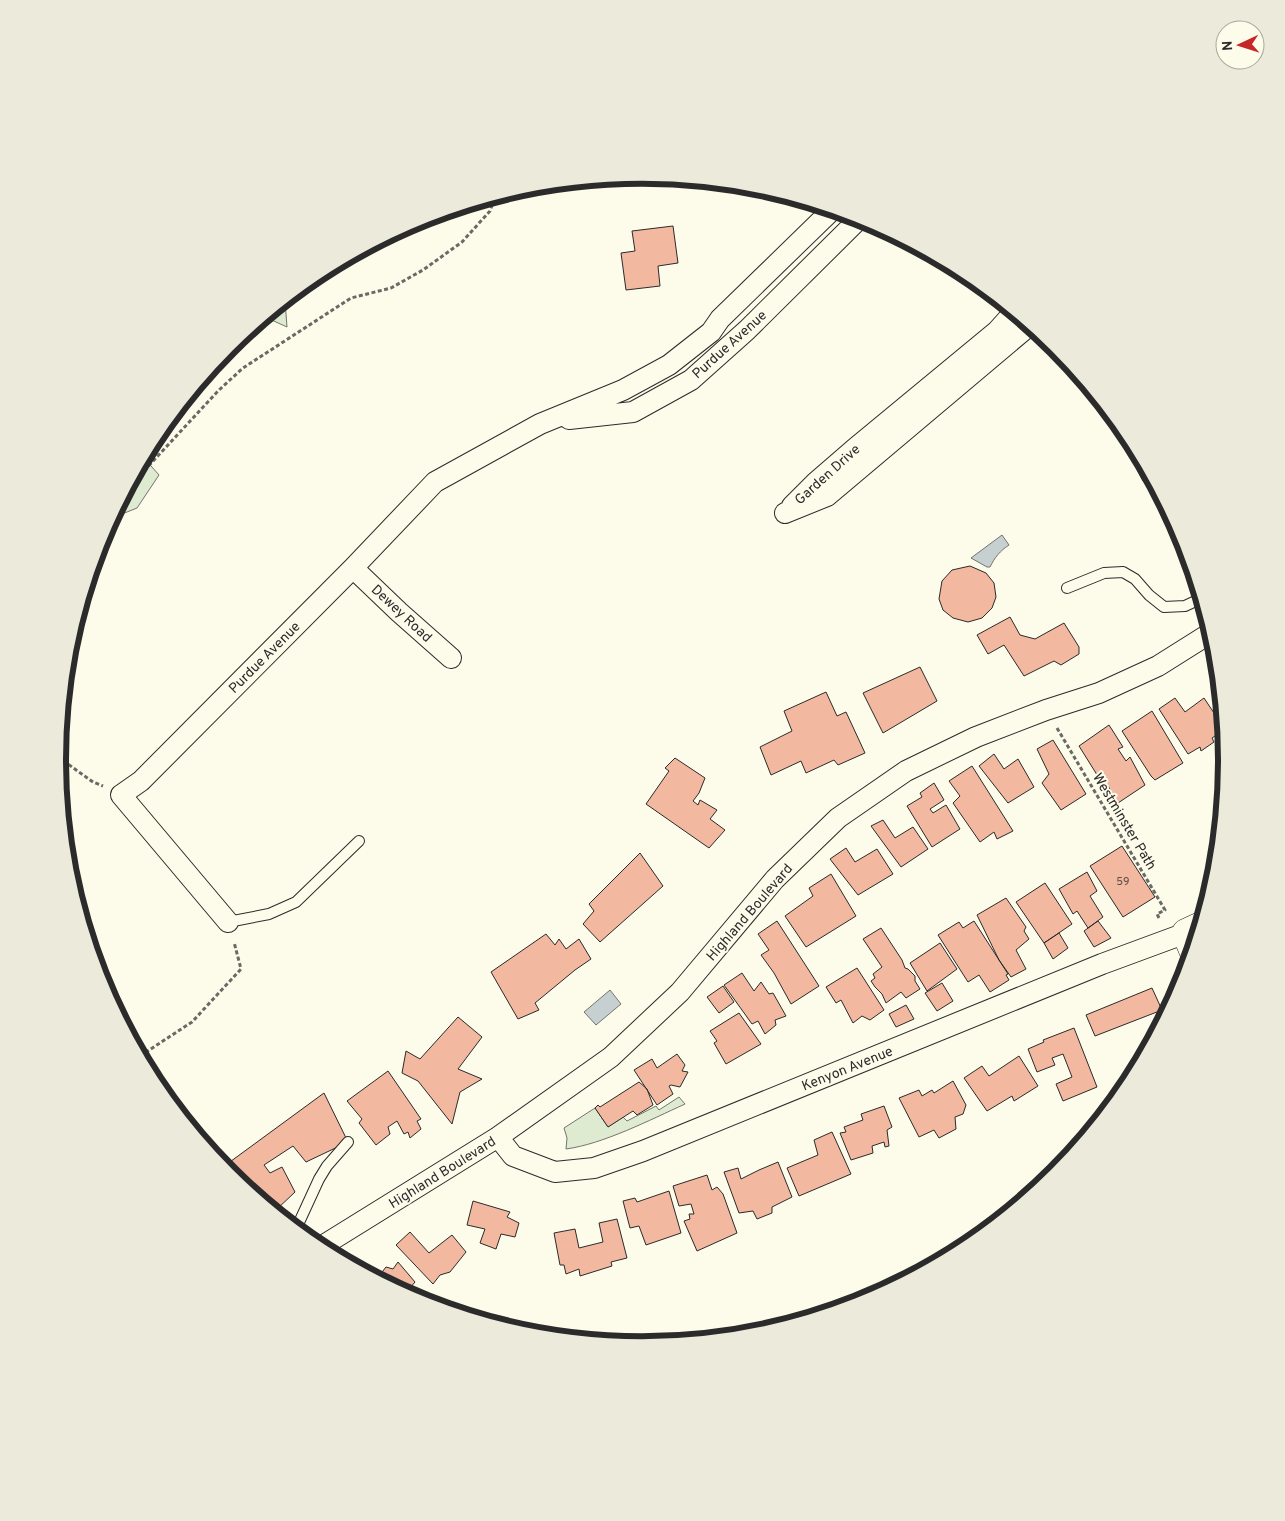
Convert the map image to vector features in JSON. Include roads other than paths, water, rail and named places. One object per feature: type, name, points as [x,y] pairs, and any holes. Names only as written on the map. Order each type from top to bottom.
[{"type":"street","name":"Purdue Avenue","points":[[228,922],[121,795],[141,782],[353,568],[435,482],[540,424],[623,390],[669,365],[711,332],[720,319],[827,215]]},
{"type":"street","name":"Purdue Avenue","points":[[540,424],[633,412],[691,380],[747,330],[853,224]]},
{"type":"street","name":"Garden Drive","points":[[1010,317],[996,332],[816,482],[785,513],[827,496],[1025,329]]},
{"type":"street","name":"Dewey Road","points":[[353,568],[451,658]]},
{"type":"street","name":"Highland Boulevard","points":[[327,1243],[498,1137],[611,1057],[680,992],[775,879],[838,818],[906,771],[976,737],[1046,710],[1099,693],[1158,666],[1205,636]]},
{"type":"street","name":"Kenyon Avenue","points":[[498,1137],[513,1156],[555,1172],[594,1168],[643,1151],[1102,964],[1187,937]]},
{"type":"lane","points":[[1067,588],[1104,573],[1123,572],[1135,579],[1149,595],[1164,607],[1185,606],[1196,601]]},
{"type":"lane","points":[[228,922],[269,914],[296,902],[359,841]]},
{"type":"lane","points":[[299,1223],[319,1179],[327,1166],[348,1142]]}]
